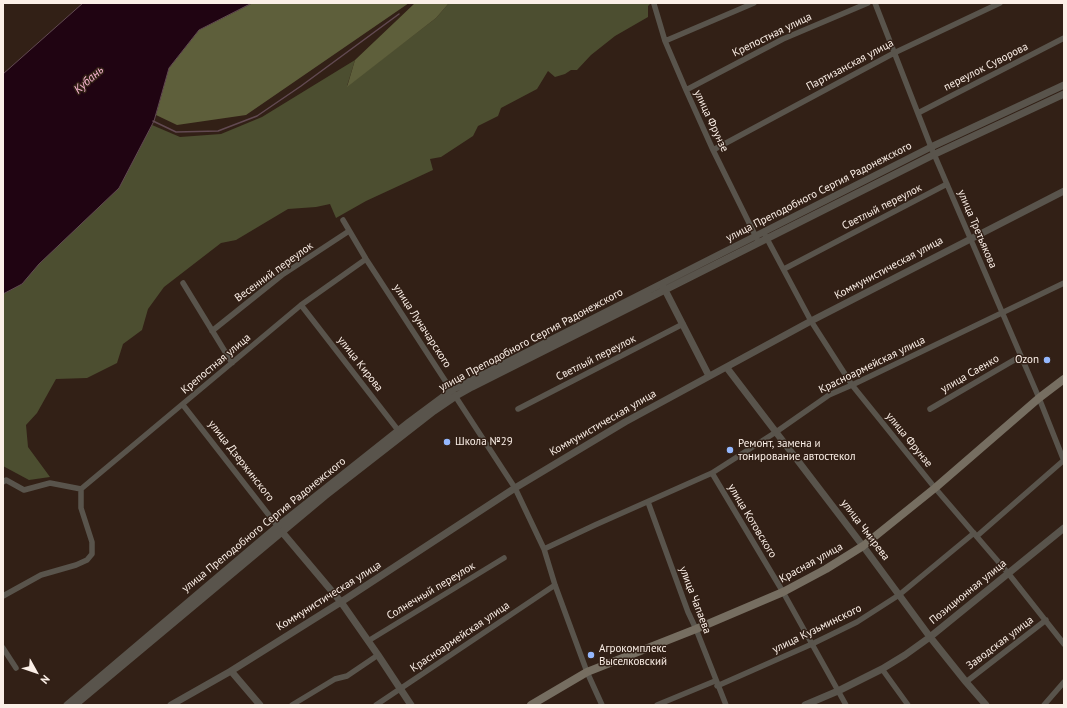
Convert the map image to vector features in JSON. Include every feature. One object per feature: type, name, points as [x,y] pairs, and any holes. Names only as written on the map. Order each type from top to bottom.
[{"type":"main road","name":"Красная улица","points":[[531,705],[587,672],[696,629],[783,592],[826,569],[863,546],[935,488],[1039,398],[1064,379]]},
{"type":"street","points":[[665,41],[754,3]]},
{"type":"street","name":"Крепостная улица","points":[[686,90],[782,39],[868,3]]},
{"type":"street","name":"улица Третьякова","points":[[875,3],[931,147],[1039,398],[1064,461]]},
{"type":"street","name":"Партизанская улица","points":[[713,150],[894,53],[1000,3]]},
{"type":"street","name":"улица Фрунзе","points":[[654,4],[665,41],[686,90],[713,150],[757,239]]},
{"type":"street","name":"переулок Суворова","points":[[918,113],[1064,38]]},
{"type":"street","name":"улица Преподобного Сергия Радонежского","points":[[765,235],[931,147],[1064,85]]},
{"type":"street","name":"улица Преподобного Сергия Радонежского","points":[[67,705],[280,529],[400,433],[434,411],[454,393],[472,387],[765,235],[1064,94]]},
{"type":"street","name":"Светлый переулок","points":[[784,269],[947,184]]},
{"type":"street","name":"Коммунистическая улица","points":[[171,705],[231,671],[341,602],[515,488],[625,422],[709,376],[727,368],[811,321],[1064,191]]},
{"type":"street","name":"улица Луначарского","points":[[343,220],[366,259],[515,488],[544,549],[554,585],[587,672],[602,705]]},
{"type":"street","name":"Весенний переулок","points":[[212,331],[282,275],[349,230]]},
{"type":"street","name":"улица Фрунзе","points":[[765,235],[811,321],[852,386],[935,488],[1008,573],[1064,644]]},
{"type":"street","name":"Крепостная улица","points":[[81,488],[232,364],[301,305],[366,259]]},
{"type":"street","points":[[184,282],[232,364]]},
{"type":"street","name":"Красноармейская улица","points":[[544,549],[712,474],[829,395],[852,386],[1064,283]]},
{"type":"street","points":[[663,287],[709,376]]},
{"type":"street","name":"улица Кирова","points":[[301,305],[400,433]]},
{"type":"street","name":"Светлый переулок","points":[[518,409],[683,324]]},
{"type":"street","name":"улица Саенко","points":[[930,409],[1021,356]]},
{"type":"street","name":"улица Чмирева","points":[[727,368],[863,546],[930,637],[984,704]]},
{"type":"street","name":"улица Дзержинского","points":[[183,404],[280,529],[341,602],[411,705]]},
{"type":"street","name":"улица Кузьминского","points":[[657,705],[812,644],[857,622],[899,595],[976,535],[1064,461]]},
{"type":"street","name":"улица Котовского","points":[[712,474],[783,592],[846,705]]},
{"type":"street","points":[[3,596],[41,575],[76,565],[87,560],[92,554],[92,542],[81,508],[81,488],[50,482],[24,490],[5,481]]},
{"type":"street","name":"улица Чапаева","points":[[648,502],[688,612],[726,705]]},
{"type":"street","name":"Позиционная улица","points":[[806,705],[882,669],[905,655],[930,637],[1064,528]]},
{"type":"street","name":"улица Преподобного Сергия Радонежского","points":[[75,705],[280,529]]},
{"type":"street","name":"Солнечный переулок","points":[[368,641],[504,558]]},
{"type":"street","name":"Красноармейская улица","points":[[376,705],[554,585]]},
{"type":"street","name":"Заводская улица","points":[[966,682],[1046,620]]},
{"type":"street","points":[[3,648],[16,668]]},
{"type":"street","points":[[292,705],[335,679],[347,676],[378,655]]},
{"type":"street","points":[[882,669],[908,705]]},
{"type":"street","points":[[231,671],[260,705]]},
{"type":"street","points":[[1044,705],[1064,682]]},
{"type":"green space","points":[[253,3],[409,3],[246,115],[177,125],[156,115],[169,68],[199,30]]},
{"type":"green space","points":[[415,3],[449,3],[436,18],[347,87],[355,60]]},
{"type":"green space","points":[[449,3],[651,3],[648,6],[648,17],[615,36],[591,55],[577,70],[571,70],[565,74],[555,77],[548,71],[537,89],[501,108],[498,116],[478,126],[473,136],[441,157],[430,159],[433,170],[366,201],[336,218],[330,204],[316,207],[288,209],[236,240],[221,243],[164,287],[148,309],[142,330],[123,344],[117,363],[87,378],[56,379],[37,413],[26,425],[28,447],[50,477],[29,480],[3,466],[3,294],[22,284],[38,264],[119,188],[152,125],[180,137],[221,134],[262,117],[355,60],[347,86],[436,18]]},
{"type":"water","name":"Кубань","points":[[83,3],[252,3],[199,30],[169,68],[154,121],[119,188],[39,264],[22,284],[3,294],[3,74]]},
{"type":"waterway","points":[[153,121],[176,132],[218,131],[257,116],[301,86],[399,14]]},
{"type":"place","name":"Ozon","points":[[1047,360]]},
{"type":"place","name":"Школа №29","points":[[447,442]]},
{"type":"place","name":"Ремонт, замена и тонирование автостекол","points":[[730,450]]},
{"type":"place","name":"Агрокомплекс Выселковский","points":[[591,655]]}]
